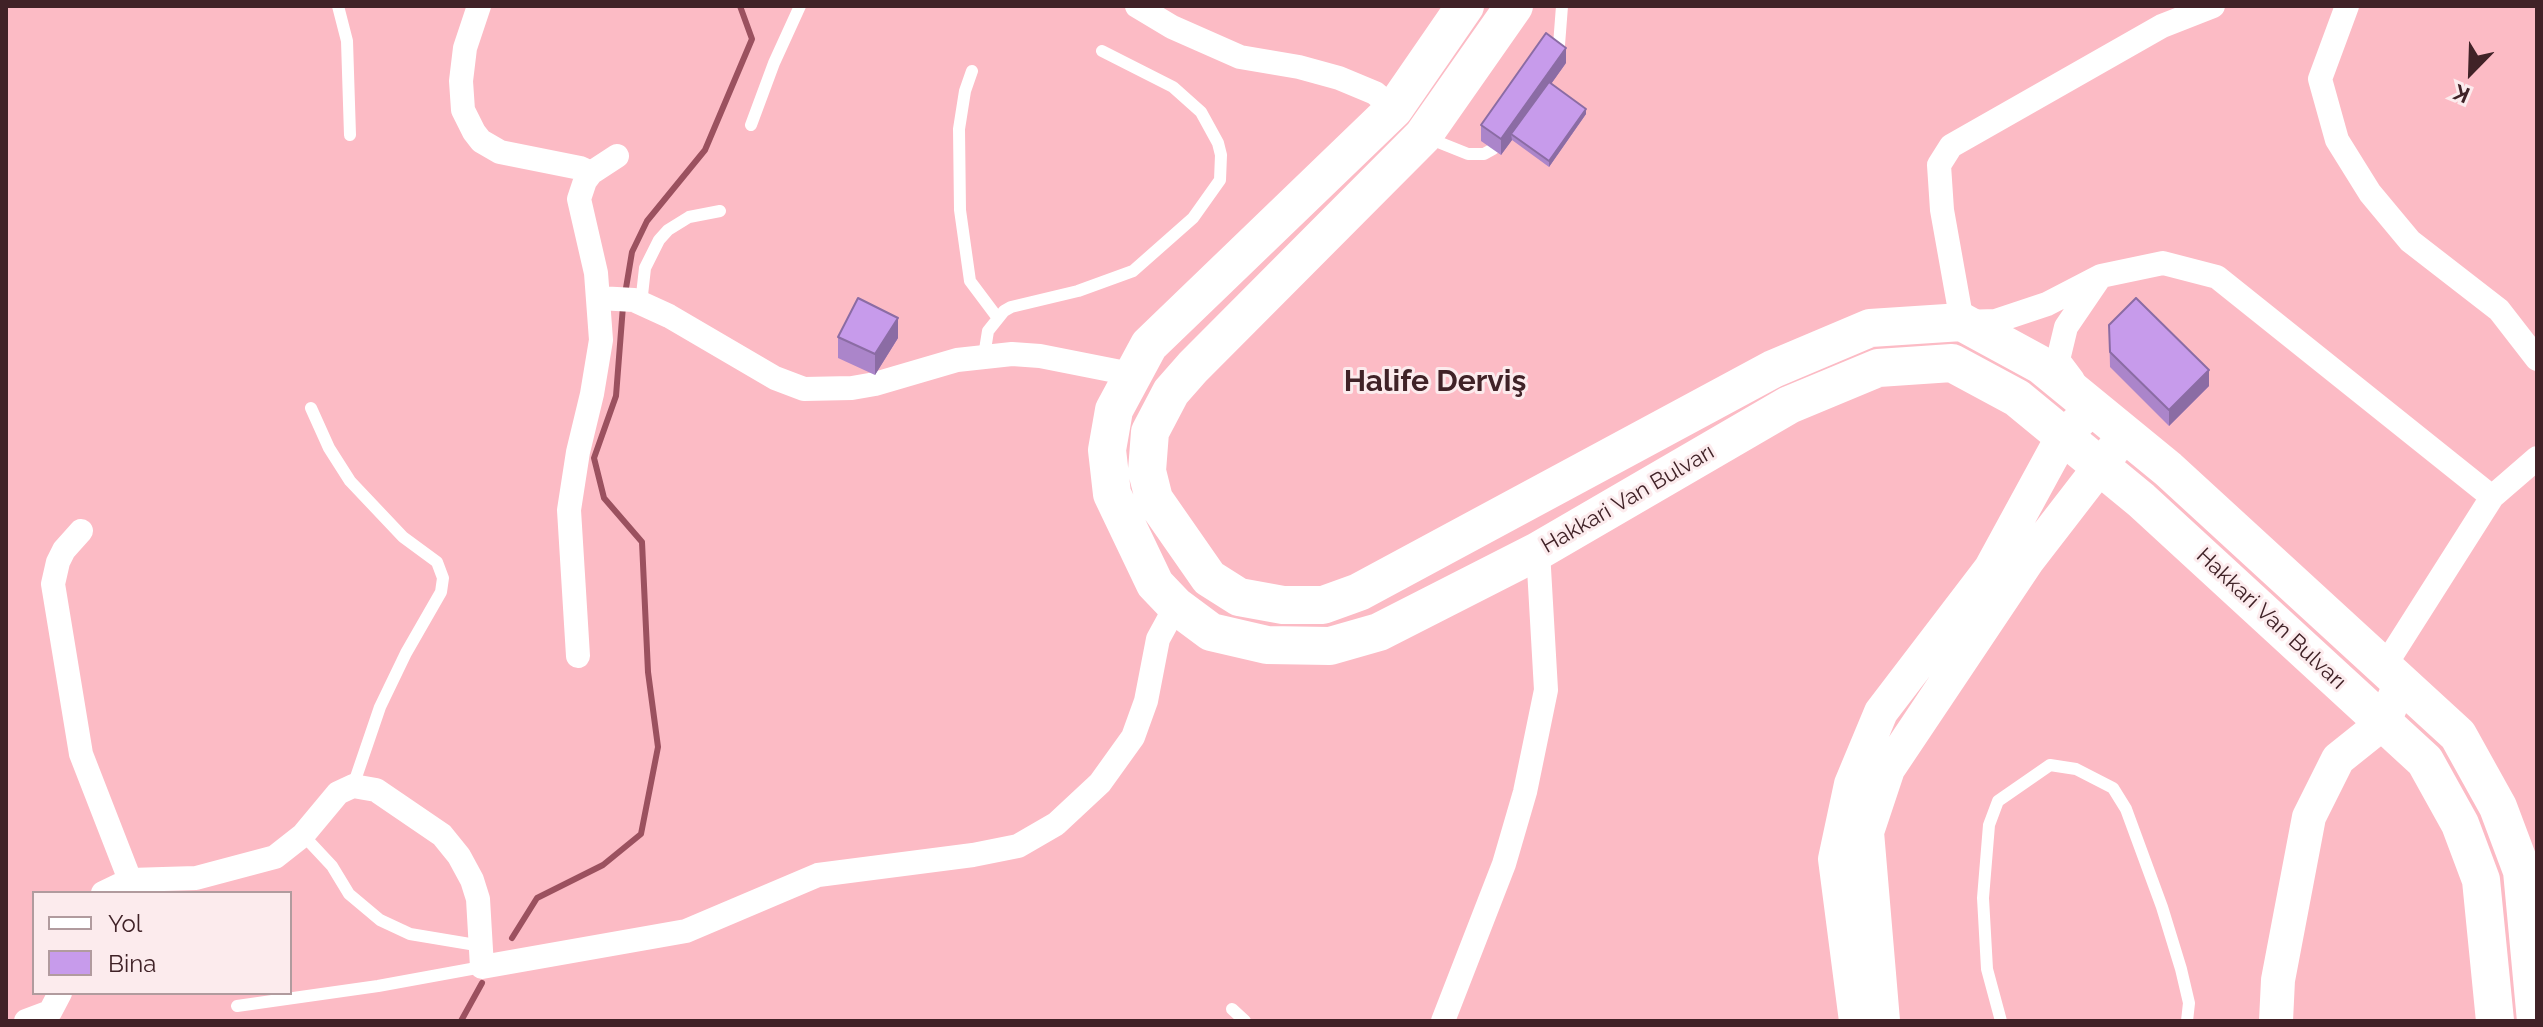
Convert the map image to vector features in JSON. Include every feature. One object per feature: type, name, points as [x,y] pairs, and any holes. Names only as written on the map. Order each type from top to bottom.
[{"type":"main road","name":"Hakkari Van Bulvarı","points":[[1465,6],[1409,122],[1149,345],[1131,374],[1114,410],[1107,450],[1112,494],[1155,584],[1176,606],[1211,632],[1267,645],[1330,646],[1379,632],[1538,551],[1789,405],[1878,368],[1952,363],[2017,398],[2141,500],[2425,761],[2460,824],[2481,880],[2495,1021]]},
{"type":"main road","name":"Hakkari Van Bulvarı","points":[[1514,6],[1171,392],[1150,432],[1147,471],[1154,499],[1209,578],[1239,597],[1283,605],[1323,605],[1359,592],[1773,369],[1870,328],[1962,322],[2041,365],[2168,469],[2458,735],[2498,807],[2522,871],[2536,1021]]},
{"type":"street","points":[[479,6],[465,48],[461,81],[463,110],[474,132],[481,141],[500,152],[591,173]]},
{"type":"street","points":[[1137,6],[1172,27],[1240,57],[1299,67],[1339,78],[1375,93],[1409,122]]},
{"type":"street","points":[[2213,6],[2162,26],[1951,146],[1939,165],[1942,210],[1962,322],[1996,321],[2034,308],[2101,276],[2163,263],[2217,277],[2492,497]]},
{"type":"street","points":[[2347,6],[2320,79],[2337,140],[2370,193],[2410,241],[2499,310],[2537,359]]},
{"type":"street","points":[[617,156],[591,173],[581,191],[580,207],[592,248],[621,300],[669,316],[775,378],[804,389],[852,388],[957,360],[984,356],[1040,356],[1131,374]]},
{"type":"street","points":[[1856,1021],[1835,859],[1851,784],[1881,712],[1991,568],[2063,436],[2093,408],[2058,360],[2066,327],[2101,276]]},
{"type":"street","points":[[578,656],[569,510],[601,340],[621,300]]},
{"type":"street","points":[[1883,1021],[1867,832],[1888,769],[2028,560],[2102,468],[2125,434]]},
{"type":"street","points":[[2276,1021],[2278,980],[2309,817],[2338,759],[2383,723],[2392,675],[2492,497],[2537,458]]},
{"type":"street","points":[[81,531],[64,550],[53,584],[81,754],[130,880]]},
{"type":"street","points":[[1443,1021],[1504,864],[1525,792],[1546,690],[1538,551]]},
{"type":"street","points":[[107,891],[130,880],[170,881],[223,872],[275,857],[303,835],[338,793],[353,786],[376,790],[442,835],[459,856],[478,899],[482,956],[686,931],[759,903],[818,875],[973,855],[1018,846],[1056,824],[1100,783],[1133,737],[1146,701],[1158,639],[1176,606]]},
{"type":"street","points":[[26,1021],[50,1012],[59,995]]},
{"type":"lane","points":[[338,6],[347,41],[350,135]]},
{"type":"lane","points":[[751,125],[800,6]]},
{"type":"lane","points":[[1558,58],[1562,6]]},
{"type":"lane","points":[[984,356],[988,331],[997,317],[1011,307],[1078,291],[1133,271],[1193,218],[1220,180],[1218,143],[1201,112],[1173,87],[1102,51]]},
{"type":"lane","points":[[972,71],[965,91],[959,129],[960,210],[970,281],[997,317]]},
{"type":"lane","points":[[1409,122],[1448,148],[1468,154],[1484,154],[1493,149]]},
{"type":"lane","points":[[621,300],[668,230],[689,217],[720,211]]},
{"type":"lane","points":[[311,408],[329,448],[350,481],[403,537],[437,562],[443,578],[441,592],[387,692],[353,786]]},
{"type":"lane","points":[[2001,1021],[1987,969],[1983,898],[1989,825],[1998,801],[2050,765],[2076,769],[2113,788],[2126,809],[2181,969],[2189,1003],[2187,1021]]},
{"type":"lane","points":[[303,835],[332,866],[349,894],[380,920],[410,934],[482,956]]},
{"type":"lane","points":[[237,1006],[378,986],[482,956]]},
{"type":"lane","points":[[1232,1009],[1245,1021]]},
{"type":"building","points":[[1546,33],[1566,48],[1501,139],[1481,125]]},
{"type":"building","points":[[1549,82],[1586,109],[1549,161],[1511,134]]},
{"type":"building","points":[[858,298],[898,318],[875,354],[838,337]]},
{"type":"building","points":[[2136,298],[2209,370],[2169,410],[2110,352],[2109,325]]},
{"type":"waterway","points":[[625,294],[632,252],[647,221],[705,150],[752,39],[740,6]]},
{"type":"waterway","points":[[512,938],[537,898],[603,865],[641,834],[658,747],[648,672],[642,542],[604,498],[594,458],[616,396],[623,306]]},
{"type":"waterway","points":[[461,1021],[482,983]]},
{"type":"district","name":"Halife Derviş","points":[[1435,382]]}]
